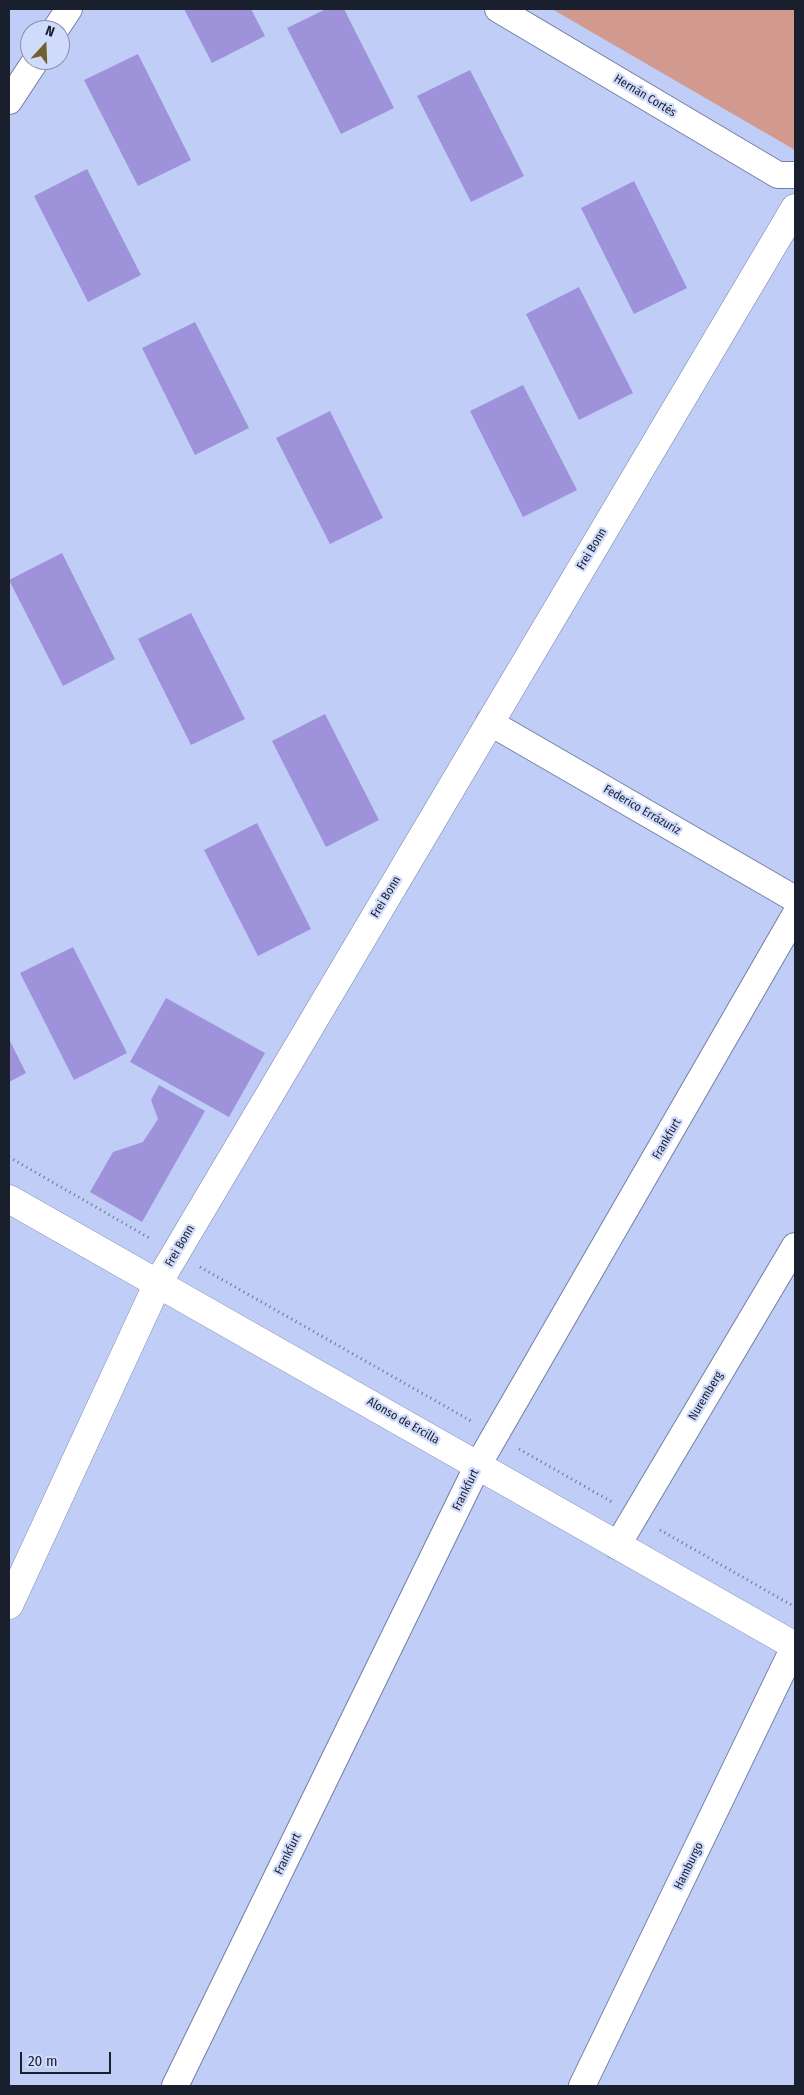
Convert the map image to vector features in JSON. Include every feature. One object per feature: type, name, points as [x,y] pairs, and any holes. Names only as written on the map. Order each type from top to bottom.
[{"type":"main road","name":"Frei Bonn","points":[[9,1604],[158,1283],[795,208]]},
{"type":"main road","name":"Alonso de Ercilla","points":[[9,1199],[795,1646]]},
{"type":"street","points":[[62,20],[69,9]]},
{"type":"street","name":"Hernán Cortés","points":[[498,9],[778,175],[795,175]]},
{"type":"street","points":[[9,101],[29,70]]},
{"type":"street","name":"Federico Errázuriz","points":[[489,722],[795,899]]},
{"type":"street","name":"Frankfurt","points":[[176,2086],[478,1465],[795,915]]},
{"type":"street","name":"Nuremberg","points":[[617,1546],[795,1246]]},
{"type":"street","name":"Hamburgo","points":[[582,2086],[795,1646]]},
{"type":"path","points":[[9,1157],[795,1607]]},
{"type":"shaded area","points":[[552,9],[795,9],[795,150]]},
{"type":"building","points":[[184,9],[251,9],[265,36],[212,63]]},
{"type":"building","points":[[326,9],[344,9],[394,108],[341,134],[287,28]]},
{"type":"building","points":[[138,54],[191,160],[138,186],[84,80]]},
{"type":"building","points":[[470,70],[524,176],[471,202],[417,96]]},
{"type":"building","points":[[87,169],[141,275],[88,302],[34,196]]},
{"type":"building","points":[[634,181],[687,288],[634,314],[581,208]]},
{"type":"building","points":[[579,287],[633,393],[579,420],[526,314]]},
{"type":"building","points":[[195,322],[249,428],[195,455],[142,348]]},
{"type":"building","points":[[523,385],[577,490],[523,517],[470,411]]},
{"type":"building","points":[[330,411],[383,518],[330,544],[276,438]]},
{"type":"building","points":[[62,553],[115,659],[63,686],[9,580]]},
{"type":"building","points":[[191,613],[245,719],[191,745],[138,639]]},
{"type":"building","points":[[325,714],[379,820],[326,847],[272,741]]},
{"type":"building","points":[[257,823],[311,929],[258,956],[204,850]]},
{"type":"building","points":[[73,947],[127,1053],[74,1080],[20,973]]},
{"type":"building","points":[[166,998],[265,1053],[229,1117],[130,1062]]},
{"type":"building","points":[[9,1039],[26,1073],[9,1082]]},
{"type":"building","points":[[159,1085],[205,1111],[142,1222],[90,1192],[113,1152],[143,1142],[158,1119],[151,1100]]}]
